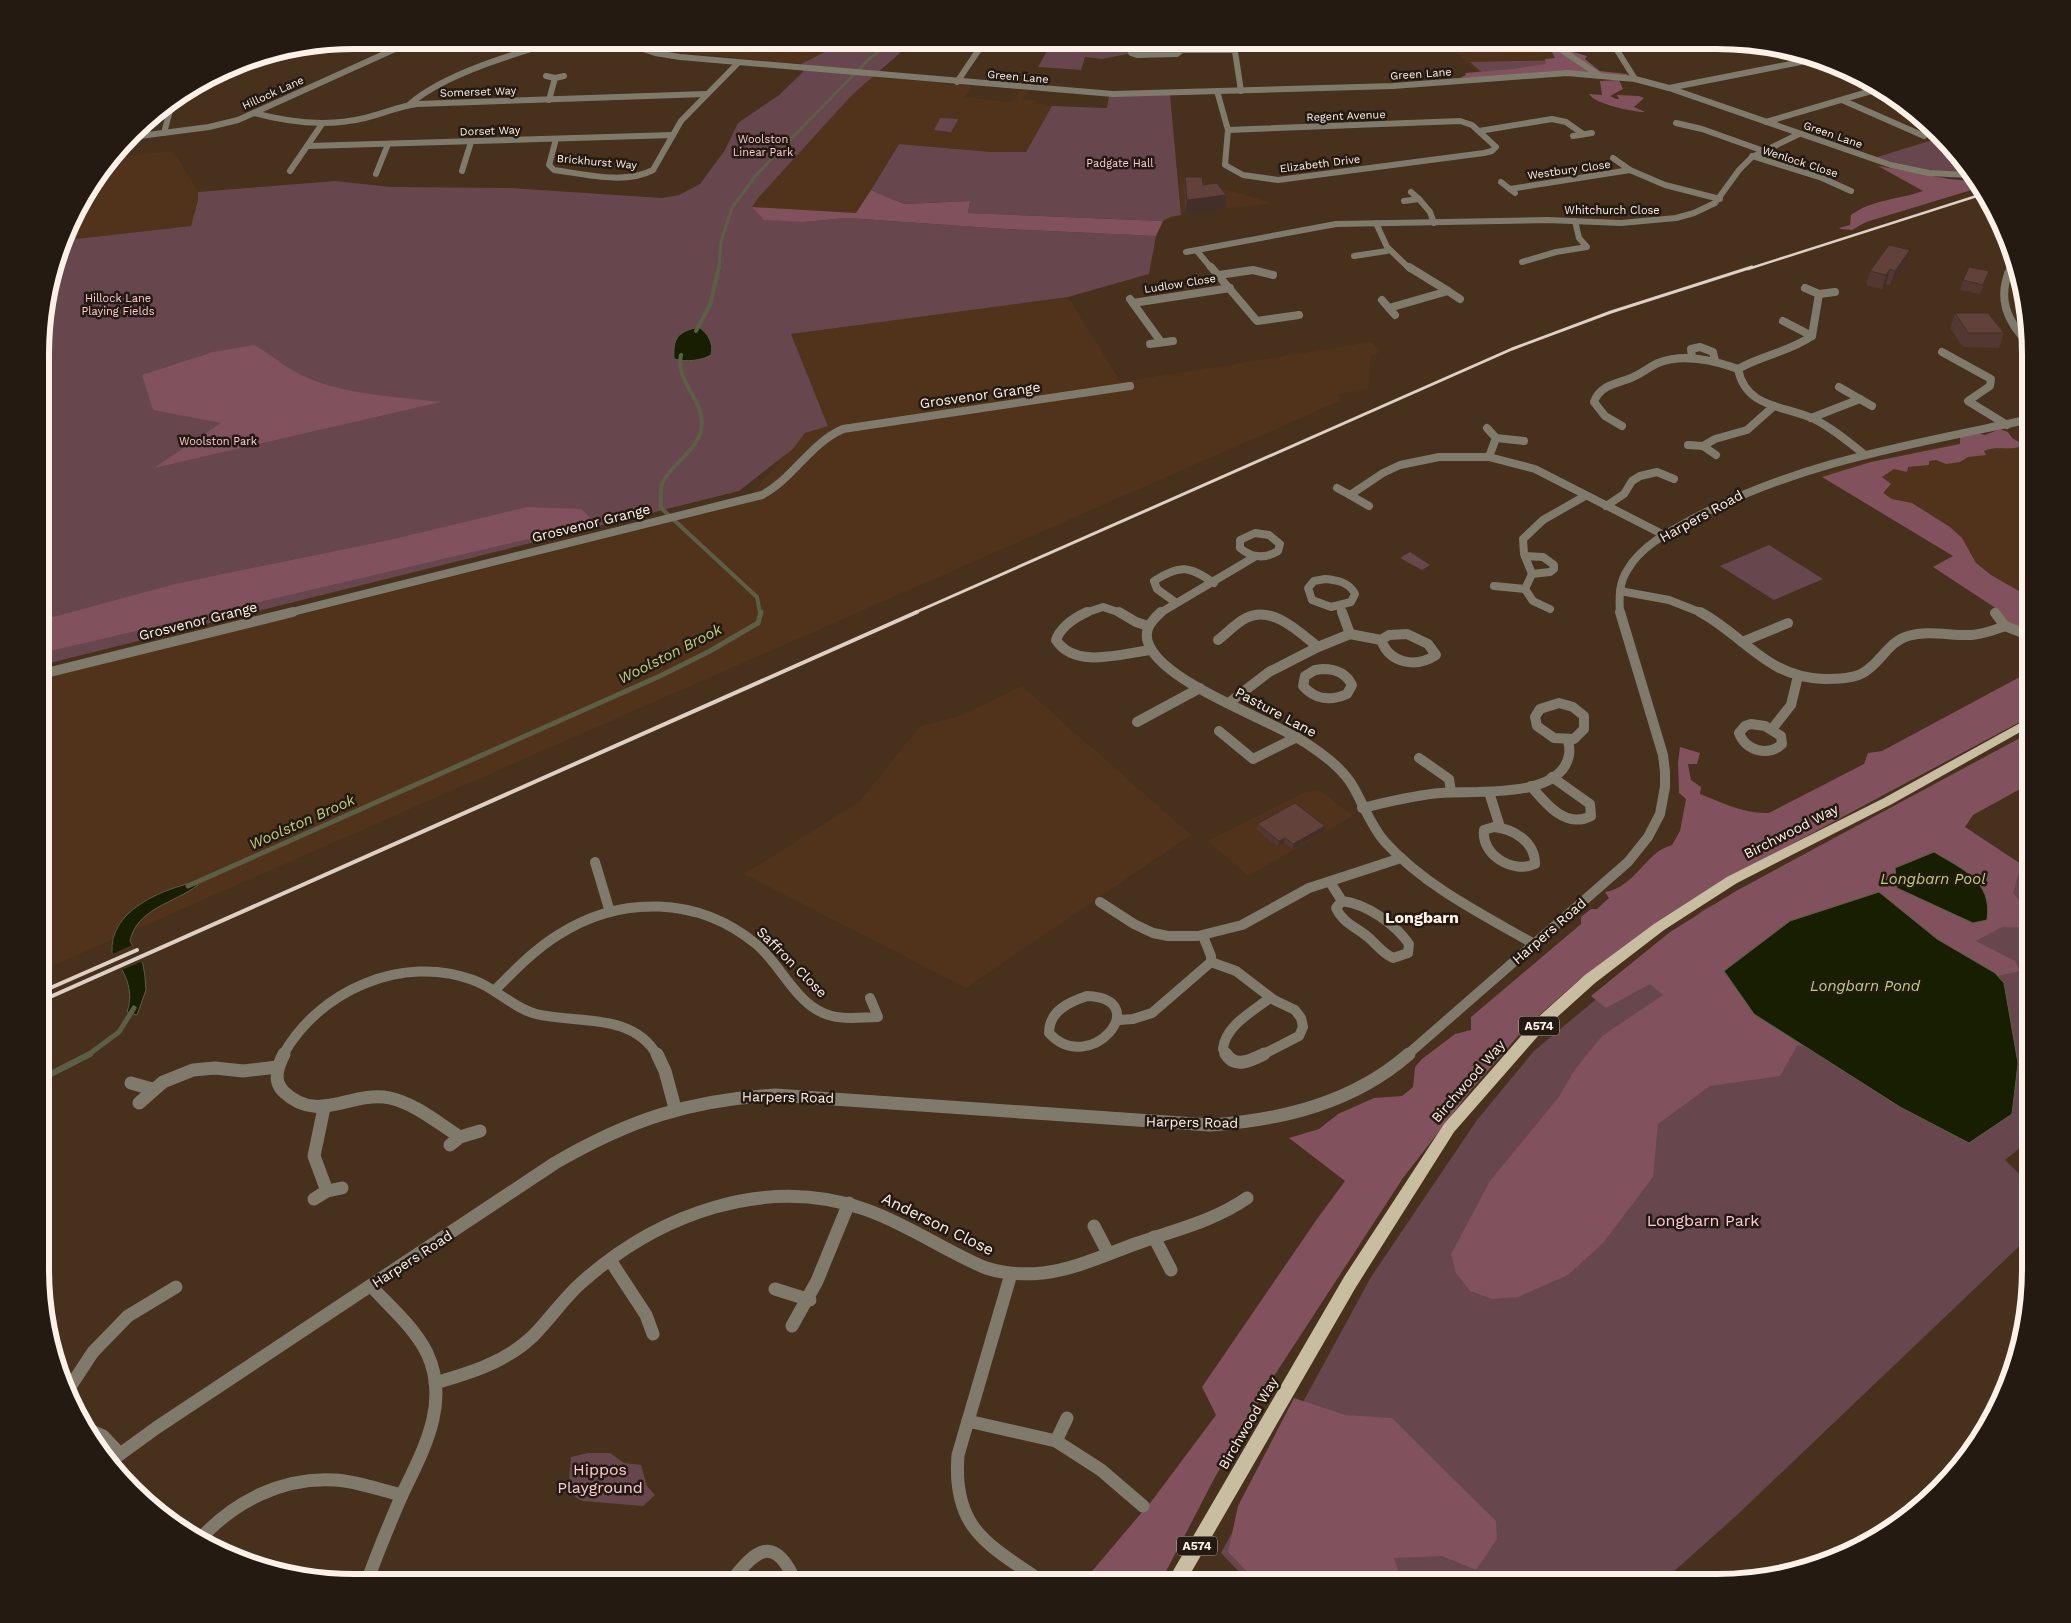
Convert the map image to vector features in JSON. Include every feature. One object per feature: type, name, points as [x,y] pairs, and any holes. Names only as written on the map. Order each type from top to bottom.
[{"type":"main road","name":"Birchwood Way","points":[[1180,1574],[1350,1282],[1448,1128],[1540,1024],[1590,979],[1651,933],[1732,880],[1888,801],[2022,725]]},
{"type":"street","name":"Hillock Lane","points":[[140,136],[220,125],[254,113],[394,49]]},
{"type":"street","points":[[410,104],[423,93],[503,57],[532,49]]},
{"type":"street","name":"Green Lane","points":[[643,49],[654,53],[738,63],[1089,93],[1393,86],[1554,73],[1599,75],[1635,79],[1669,88],[1899,167],[1935,173],[1964,175]]},
{"type":"street","points":[[957,82],[979,49]]},
{"type":"street","points":[[1131,49],[1131,53],[1137,55],[1176,54],[1182,50],[1195,49]]},
{"type":"street","points":[[1234,49],[1241,91]]},
{"type":"street","points":[[1560,49],[1599,75]]},
{"type":"street","points":[[1616,49],[1635,79]]},
{"type":"street","points":[[1669,88],[1804,61]]},
{"type":"street","name":"Brickhurst Way","points":[[556,138],[549,165],[554,170],[636,176],[651,172],[681,121],[738,63]]},
{"type":"street","points":[[546,76],[555,78],[564,76]]},
{"type":"street","points":[[549,100],[555,78]]},
{"type":"street","name":"Elizabeth Drive","points":[[1217,91],[1228,130],[1225,165],[1233,170],[1271,180],[1484,153],[1494,149],[1495,145],[1479,131]]},
{"type":"street","points":[[1766,122],[1872,91]]},
{"type":"street","name":"Somerset Way","points":[[254,113],[280,120],[322,124],[366,117],[410,104],[706,94]]},
{"type":"street","points":[[1842,100],[1924,136]]},
{"type":"street","points":[[164,133],[170,110]]},
{"type":"street","points":[[1479,131],[1552,119],[1566,122],[1583,134]]},
{"type":"street","name":"Regent Avenue","points":[[1228,130],[1464,121],[1479,131]]},
{"type":"street","points":[[1676,123],[1688,128],[1702,129],[1761,150]]},
{"type":"street","points":[[290,171],[322,124]]},
{"type":"street","points":[[1573,136],[1592,133]]},
{"type":"street","points":[[1720,200],[1736,174],[1752,156],[1761,150],[1799,134]]},
{"type":"street","name":"Dorset Way","points":[[308,146],[673,135]]},
{"type":"street","points":[[462,172],[470,142]]},
{"type":"street","points":[[377,174],[388,144]]},
{"type":"street","name":"Wenlock Close","points":[[1752,156],[1842,186],[1851,191]]},
{"type":"street","name":"Westbury Close","points":[[1613,158],[1630,170],[1665,185],[1720,200]]},
{"type":"street","name":"Westbury Close","points":[[1501,182],[1513,191],[1630,170]]},
{"type":"street","name":"Wenlock Close","points":[[1830,190],[1842,186]]},
{"type":"street","points":[[1411,192],[1430,212],[1434,223]]},
{"type":"street","points":[[1404,201],[1419,199]]},
{"type":"street","name":"Whitchurch Close","points":[[1186,252],[1239,244],[1296,229],[1335,224],[1575,221],[1628,223],[1665,220],[1695,213],[1720,200]]},
{"type":"street","points":[[1575,221],[1579,238],[1595,254]]},
{"type":"street","points":[[1376,223],[1379,236],[1388,251],[1408,267],[1460,298]]},
{"type":"street","points":[[1522,262],[1556,252],[1587,247]]},
{"type":"street","name":"Ludlow Close","points":[[1197,251],[1257,321]]},
{"type":"street","points":[[1354,256],[1388,251]]},
{"type":"street","points":[[2010,269],[2003,292],[2003,304],[2008,321],[2022,336]]},
{"type":"street","name":"Ludlow Close","points":[[1219,275],[1254,270],[1266,271],[1273,275]]},
{"type":"street","name":"Ludlow Close","points":[[1161,342],[1131,300],[1230,288]]},
{"type":"street","points":[[1806,288],[1819,294],[1835,292]]},
{"type":"street","points":[[1389,308],[1448,291]]},
{"type":"street","points":[[1738,369],[1747,363],[1797,346],[1812,336],[1819,294]]},
{"type":"street","points":[[1382,300],[1395,316]]},
{"type":"street","points":[[1244,323],[1300,315]]},
{"type":"street","points":[[1783,320],[1812,336]]},
{"type":"street","points":[[1150,344],[1173,341]]},
{"type":"street","points":[[1692,358],[1691,349],[1700,347],[1713,352],[1715,361]]},
{"type":"street","points":[[1942,352],[1968,364],[1991,379],[1990,386],[1968,401],[2007,425]]},
{"type":"street","points":[[1622,426],[1605,416],[1594,402],[1596,393],[1602,388],[1636,376],[1666,360],[1692,358],[1715,361],[1738,369]]},
{"type":"street","points":[[1738,369],[1739,382],[1747,391],[1774,406],[1811,418],[1839,434],[1865,455]]},
{"type":"street","name":"Grosvenor Grange","points":[[49,672],[771,492],[787,478],[819,441],[843,429],[1130,386]]},
{"type":"street","points":[[1839,387],[1872,406]]},
{"type":"street","points":[[1811,418],[1860,399]]},
{"type":"street","points":[[1703,446],[1713,439],[1745,431],[1761,420],[1774,406]]},
{"type":"street","name":"Harpers Road","points":[[116,1457],[239,1372],[581,1147],[625,1126],[675,1108],[735,1096],[775,1095],[1210,1125],[1246,1123],[1280,1117],[1314,1108],[1343,1097],[1404,1058],[1628,862],[1648,840],[1662,816],[1665,803],[1666,773],[1663,755],[1621,619],[1620,591],[1623,578],[1633,561],[1644,549],[1716,504],[1795,473],[1865,455],[2022,422]]},
{"type":"street","points":[[1487,428],[1496,438],[1524,442]]},
{"type":"street","points":[[1489,457],[1496,438]]},
{"type":"street","points":[[1688,445],[1703,446],[1716,455]]},
{"type":"street","points":[[1350,495],[1383,473],[1407,463],[1439,457],[1489,457],[1535,469],[1664,535]]},
{"type":"street","points":[[1606,506],[1624,494],[1632,481],[1658,468],[1674,479]]},
{"type":"street","points":[[1337,488],[1369,506]]},
{"type":"street","points":[[1525,589],[1532,574],[1525,556],[1523,539],[1528,531],[1560,509],[1585,496]]},
{"type":"street","points":[[1148,626],[1130,621],[1114,609],[1104,606],[1068,622],[1060,630],[1056,640],[1058,646],[1065,652],[1079,657],[1150,650],[1146,638],[1148,626],[1176,602],[1244,567],[1256,556]]},
{"type":"street","points":[[1525,556],[1543,558],[1554,565],[1554,569],[1550,572],[1532,574]]},
{"type":"street","points":[[1176,602],[1157,589],[1154,583],[1156,580],[1186,568],[1197,571],[1214,582]]},
{"type":"street","points":[[1325,579],[1348,586],[1353,590],[1354,598],[1340,607],[1326,606],[1314,601],[1308,592],[1310,584],[1325,579]]},
{"type":"street","points":[[1494,586],[1525,589]]},
{"type":"street","points":[[1525,589],[1533,601],[1550,609]]},
{"type":"street","points":[[1620,591],[1686,605],[1708,617],[1767,662],[1798,676],[1821,679],[1856,676],[1869,671],[1889,645],[1907,636],[1932,633],[1974,635],[2005,626]]},
{"type":"street","points":[[1340,607],[1350,634]]},
{"type":"street","points":[[1995,613],[2005,626],[2022,633]]},
{"type":"street","points":[[1218,640],[1245,619],[1268,615],[1279,619],[1318,647]]},
{"type":"street","points":[[1742,642],[1788,623]]},
{"type":"street","points":[[1230,702],[1269,672],[1318,647],[1350,634],[1381,640],[1389,636],[1409,634],[1431,646],[1436,655],[1422,663],[1403,661],[1384,647],[1381,640]]},
{"type":"street","name":"Pasture Lane","points":[[1150,650],[1170,670],[1200,688],[1297,737],[1318,750],[1355,788],[1362,808],[1381,837],[1402,858],[1430,882],[1534,944]]},
{"type":"street","points":[[1306,653],[1315,670]]},
{"type":"street","points":[[1331,669],[1346,675],[1352,685],[1351,690],[1347,694],[1333,699],[1311,694],[1303,686],[1303,681],[1305,676],[1315,670],[1331,669]]},
{"type":"street","points":[[1772,729],[1790,704],[1798,676]]},
{"type":"street","points":[[1137,722],[1200,688]]},
{"type":"street","points":[[1563,703],[1582,713],[1585,720],[1584,729],[1578,737],[1568,740],[1550,737],[1540,730],[1535,717],[1540,708],[1550,704],[1563,703]]},
{"type":"street","points":[[1219,731],[1253,759],[1297,737]]},
{"type":"street","points":[[1362,808],[1451,791],[1489,792],[1531,786],[1561,771],[1569,761],[1568,740]]},
{"type":"street","points":[[1419,758],[1449,779],[1451,791]]},
{"type":"street","points":[[1531,786],[1563,816],[1582,820],[1591,816],[1592,808],[1586,800],[1552,777]]},
{"type":"street","points":[[1489,792],[1500,827]]},
{"type":"street","points":[[1500,827],[1512,831],[1530,846],[1536,856],[1533,866],[1516,866],[1489,850],[1482,838],[1484,830],[1500,827]]},
{"type":"street","points":[[1100,902],[1133,924],[1151,932],[1179,936],[1203,936],[1241,925],[1275,908],[1296,894],[1402,858]]},
{"type":"street","points":[[595,862],[610,912]]},
{"type":"street","points":[[1330,882],[1342,901],[1359,904],[1401,933],[1409,944],[1408,953],[1393,958],[1382,953],[1368,938],[1347,923],[1337,913],[1336,908],[1342,901]]},
{"type":"street","name":"Saffron Close","points":[[495,990],[535,952],[566,930],[610,912],[650,905],[694,909],[714,917],[756,943],[815,1009],[830,1016],[878,1017],[870,998]]},
{"type":"street","points":[[1203,936],[1212,956],[1212,962]]},
{"type":"street","points":[[1212,962],[1230,967],[1258,986],[1270,998],[1295,1010],[1302,1021],[1301,1032],[1297,1037],[1254,1061],[1242,1062],[1230,1059],[1223,1049],[1225,1038],[1238,1024],[1270,998]]},
{"type":"street","points":[[1119,1020],[1116,1008],[1110,1002],[1095,996],[1087,996],[1059,1010],[1048,1028],[1049,1033],[1056,1042],[1065,1046],[1081,1047],[1107,1035],[1119,1020],[1140,1019],[1158,1010],[1187,981],[1212,962]]},
{"type":"street","points":[[480,1132],[455,1141],[401,1101],[385,1097],[369,1097],[324,1108],[308,1107],[294,1102],[279,1089],[276,1076],[277,1067],[287,1048],[323,1009],[351,989],[383,976],[415,971],[443,972],[474,979],[495,990],[517,1006],[536,1014],[601,1022],[634,1030],[647,1039],[656,1051],[662,1064],[675,1108]]},
{"type":"street","points":[[139,1103],[152,1089],[175,1075],[198,1069],[215,1068],[241,1071],[277,1067]]},
{"type":"street","points":[[131,1083],[152,1089]]},
{"type":"street","points":[[324,1108],[314,1156],[327,1191]]},
{"type":"street","points":[[314,1199],[327,1191],[342,1188]]},
{"type":"street","name":"Anderson Close","points":[[435,1383],[496,1362],[525,1344],[582,1282],[647,1233],[676,1218],[719,1205],[756,1198],[788,1196],[820,1198],[849,1203],[888,1217],[976,1264],[1011,1274],[1047,1273],[1222,1214],[1247,1198]]},
{"type":"street","points":[[792,1326],[810,1300],[849,1203]]},
{"type":"street","points":[[1094,1226],[1108,1253]]},
{"type":"street","points":[[1154,1237],[1171,1270]]},
{"type":"street","points":[[610,1260],[646,1315],[653,1334]]},
{"type":"street","points":[[1011,1274],[958,1455],[955,1479],[966,1519],[979,1535],[1032,1574]]},
{"type":"street","points":[[370,1574],[402,1495],[431,1432],[436,1408],[435,1383],[428,1356],[420,1342],[371,1286]]},
{"type":"street","points":[[72,1385],[93,1352],[128,1316],[176,1287]]},
{"type":"street","points":[[775,1288],[810,1300]]},
{"type":"street","points":[[1056,1441],[1066,1418]]},
{"type":"street","points":[[968,1421],[1056,1441],[1101,1470],[1143,1506]]},
{"type":"street","points":[[97,1433],[103,1436],[116,1457]]},
{"type":"street","points":[[204,1534],[222,1517],[248,1500],[274,1488],[304,1481],[335,1480],[402,1495]]},
{"type":"street","points":[[737,1574],[751,1557],[769,1551],[784,1557],[793,1574]]},
{"type":"shaded area","points":[[668,49],[830,49],[801,64],[665,51]]},
{"type":"shaded area","points":[[1556,50],[1590,71],[1482,77],[1455,51]]},
{"type":"shaded area","points":[[873,77],[972,86],[965,97],[1008,102],[1014,100],[1018,93],[1014,90],[1031,91],[1025,93],[1023,99],[1037,100],[1036,103],[1052,106],[1026,152],[991,152],[899,144],[856,213],[752,207],[852,95]]},
{"type":"shaded area","points":[[171,151],[180,161],[198,192],[198,200],[191,226],[71,240],[80,219],[100,184],[121,156]]},
{"type":"shaded area","points":[[1179,175],[1272,203],[1181,215]]},
{"type":"shaded area","points":[[1068,297],[1121,382],[1372,342],[1380,352],[1371,356],[1368,389],[1338,394],[1340,401],[49,967],[49,677],[741,505],[805,433],[828,425],[791,334]]},
{"type":"shaded area","points":[[2003,432],[2022,442],[2022,595],[1820,473]]},
{"type":"shaded area","points":[[1022,686],[1191,835],[966,988],[744,874],[860,801],[920,726],[959,716]]},
{"type":"shaded area","points":[[1318,789],[1353,816],[1248,876],[1208,841],[1303,793]]},
{"type":"green space","name":"Woolston Park","points":[[830,49],[905,49],[852,95],[752,207],[804,222],[847,218],[1005,229],[1156,236],[1149,274],[1068,297],[791,334],[828,426],[805,433],[793,449],[739,491],[49,663],[49,334],[59,275],[71,240],[191,226],[198,200],[198,192],[335,181],[391,187],[510,188],[662,198],[679,195],[700,184],[725,150],[738,123],[779,95],[803,72],[801,64]]},
{"type":"green space","points":[[1048,49],[1128,49],[1128,54],[1102,59],[1085,57],[1081,70],[1038,67]]},
{"type":"green space","points":[[1547,49],[1563,49],[1587,56],[1585,59],[1600,71],[1627,74],[1628,78],[1588,72],[1460,78],[1466,75],[1465,73],[1546,64],[1545,59],[1555,58],[1552,52]]},
{"type":"green space","points":[[1566,60],[1582,70],[1486,76],[1470,62]]},
{"type":"green space","points":[[1619,80],[1623,89],[1610,96],[1616,99],[1619,99],[1617,95],[1644,98],[1634,107],[1645,112],[1632,111],[1606,104],[1592,98],[1589,94],[1602,95],[1600,81]]},
{"type":"green space","name":"Padgate Hall","points":[[1170,95],[1181,215],[1170,217],[1163,221],[968,213],[970,201],[904,204],[871,190],[899,144],[991,152],[1026,152],[1052,106],[1107,108],[1109,96]]},
{"type":"green space","points":[[940,118],[958,120],[951,132],[934,130]]},
{"type":"green space","points":[[1934,139],[1962,172],[1937,172],[1874,158]]},
{"type":"green space","points":[[1878,166],[1969,181],[1974,189],[1866,222],[1852,230],[1839,228],[1850,225],[1851,215],[1868,206],[1923,191]]},
{"type":"green space","points":[[871,190],[904,204],[970,201],[968,213],[1163,221],[1156,236],[1005,229],[847,218],[804,222],[764,220],[752,207],[856,213]]},
{"type":"green space","points":[[254,345],[292,370],[326,385],[384,396],[441,402],[154,468],[221,423],[153,410],[142,375],[213,352]]},
{"type":"green space","points":[[2000,429],[2008,432],[2022,446],[2015,448],[1989,449],[1984,451],[1986,455],[1968,457],[1960,462],[1946,464],[1936,460],[1929,461],[1929,465],[1908,467],[1907,472],[1894,469],[1882,477],[1891,484],[1883,493],[1892,499],[1912,503],[1950,527],[1962,538],[1976,563],[1991,575],[2022,593],[2022,633],[2012,628],[1994,607],[1933,567],[1953,556],[1822,477],[1871,462],[1960,444],[1960,437],[1976,433],[1985,435]]},
{"type":"green space","points":[[527,507],[581,509],[596,523],[49,651],[49,618],[175,584],[394,539]]},
{"type":"green space","points":[[1769,545],[1823,579],[1774,600],[1720,566]]},
{"type":"green space","points":[[1410,552],[1430,565],[1422,570],[1400,558]]},
{"type":"green space","points":[[2022,676],[2022,721],[1753,865],[1646,931],[1579,980],[1526,1027],[1471,1090],[1403,1178],[1274,1376],[1214,1479],[1165,1574],[1090,1574],[1154,1498],[1216,1415],[1202,1387],[1345,1181],[1289,1138],[1319,1129],[1338,1114],[1374,1098],[1402,1096],[1413,1087],[1415,1067],[1422,1059],[1455,1034],[1471,1030],[1471,1017],[1581,924],[1581,917],[1591,909],[1597,909],[1609,898],[1605,892],[1625,884],[1654,855],[1672,845],[1680,831],[1686,799],[1679,793],[1678,762],[1680,747],[1700,753],[1697,764],[1688,764],[1691,780],[1701,787],[1700,794],[1742,810],[1760,813],[1769,813],[1864,764],[1868,753],[1882,751]]},
{"type":"green space","points":[[2022,737],[2022,788],[1973,815],[1965,827],[2021,864],[2013,893],[2022,903],[2022,928],[2002,927],[1976,941],[2015,961],[2020,971],[1968,983],[1830,1042],[1797,1046],[1780,1076],[1710,1086],[1658,1124],[1653,1177],[1603,1243],[1568,1275],[1518,1297],[1492,1299],[1470,1291],[1456,1273],[1451,1254],[1490,1181],[1558,1098],[1576,1068],[1602,1036],[1663,995],[1650,984],[1606,1008],[1591,996],[1670,932],[1736,891]]},
{"type":"green space","name":"Longbarn Park","points":[[1917,798],[2022,865],[2022,1146],[2005,1160],[2022,1176],[2022,1244],[1737,1515],[1671,1574],[1241,1574],[1221,1553],[1371,1277],[1477,1120],[1534,1051],[1703,910]]},
{"type":"green space","points":[[1294,1398],[1345,1415],[1392,1418],[1496,1521],[1497,1539],[1476,1570],[1442,1556],[1394,1558],[1399,1574],[1249,1574],[1228,1552],[1238,1506]]},
{"type":"green space","name":"Hippos Playground","points":[[588,1453],[610,1453],[624,1463],[641,1465],[647,1486],[655,1495],[643,1506],[583,1501],[577,1498],[573,1494],[570,1483],[571,1457]]},
{"type":"water","points":[[699,327],[710,339],[711,355],[703,359],[674,359],[674,346],[678,337],[686,331]]},
{"type":"water","name":"Longbarn Pool","points":[[1934,852],[1965,871],[1980,886],[1988,907],[1987,920],[1973,923],[1897,888],[1895,868]]},
{"type":"water","points":[[191,883],[198,885],[158,907],[140,921],[134,930],[130,941],[143,964],[146,990],[137,1015],[127,1012],[130,996],[129,988],[124,974],[112,953],[113,939],[118,926],[127,915],[151,898]]},
{"type":"water","name":"Longbarn Pond","points":[[1879,892],[1937,939],[1995,973],[2004,983],[2018,1063],[2012,1114],[1969,1143],[1900,1107],[1754,1014],[1724,971],[1790,921]]},
{"type":"pier","points":[[132,945],[144,961],[121,970],[110,955]]},
{"type":"building","points":[[1185,177],[1202,177],[1203,185],[1217,183],[1226,195],[1187,200]]},
{"type":"building","points":[[1889,245],[1910,250],[1895,271],[1890,269],[1886,275],[1870,271]]},
{"type":"building","points":[[1969,267],[1989,271],[1983,285],[1963,280]]},
{"type":"building","points":[[1955,313],[1988,313],[2004,333],[1968,333]]},
{"type":"building","points":[[1295,803],[1325,826],[1293,844],[1285,838],[1279,841],[1257,824]]},
{"type":"waterway","name":"Woolston Brook","points":[[719,269],[721,241],[732,208],[756,175],[868,60],[882,49]]},
{"type":"waterway","name":"Woolston Brook","points":[[696,331],[710,305],[719,267]]},
{"type":"waterway","name":"Woolston Brook","points":[[681,355],[682,373],[698,406],[702,424],[700,433],[692,448],[663,481],[661,508],[757,597],[760,613]]},
{"type":"waterway","name":"Woolston Brook","points":[[188,886],[660,676],[710,651],[758,623],[761,612]]},
{"type":"waterway","name":"Woolston Brook","points":[[88,1055],[119,1032],[134,1008]]},
{"type":"waterway","name":"Woolston Brook","points":[[49,1075],[90,1054]]},
{"type":"railway","points":[[1748,269],[1978,196]]},
{"type":"railway","points":[[914,613],[1512,349],[1611,312],[1752,267]]},
{"type":"railway","points":[[49,997],[917,612]]},
{"type":"railway","points":[[49,988],[137,950]]},
{"type":"district","name":"Longbarn","points":[[1422,917]]},
{"type":"park label","name":"Woolston Linear Park","points":[[763,145]]},
{"type":"park label","name":"Hillock Lane Playing Fields","points":[[118,304]]}]
